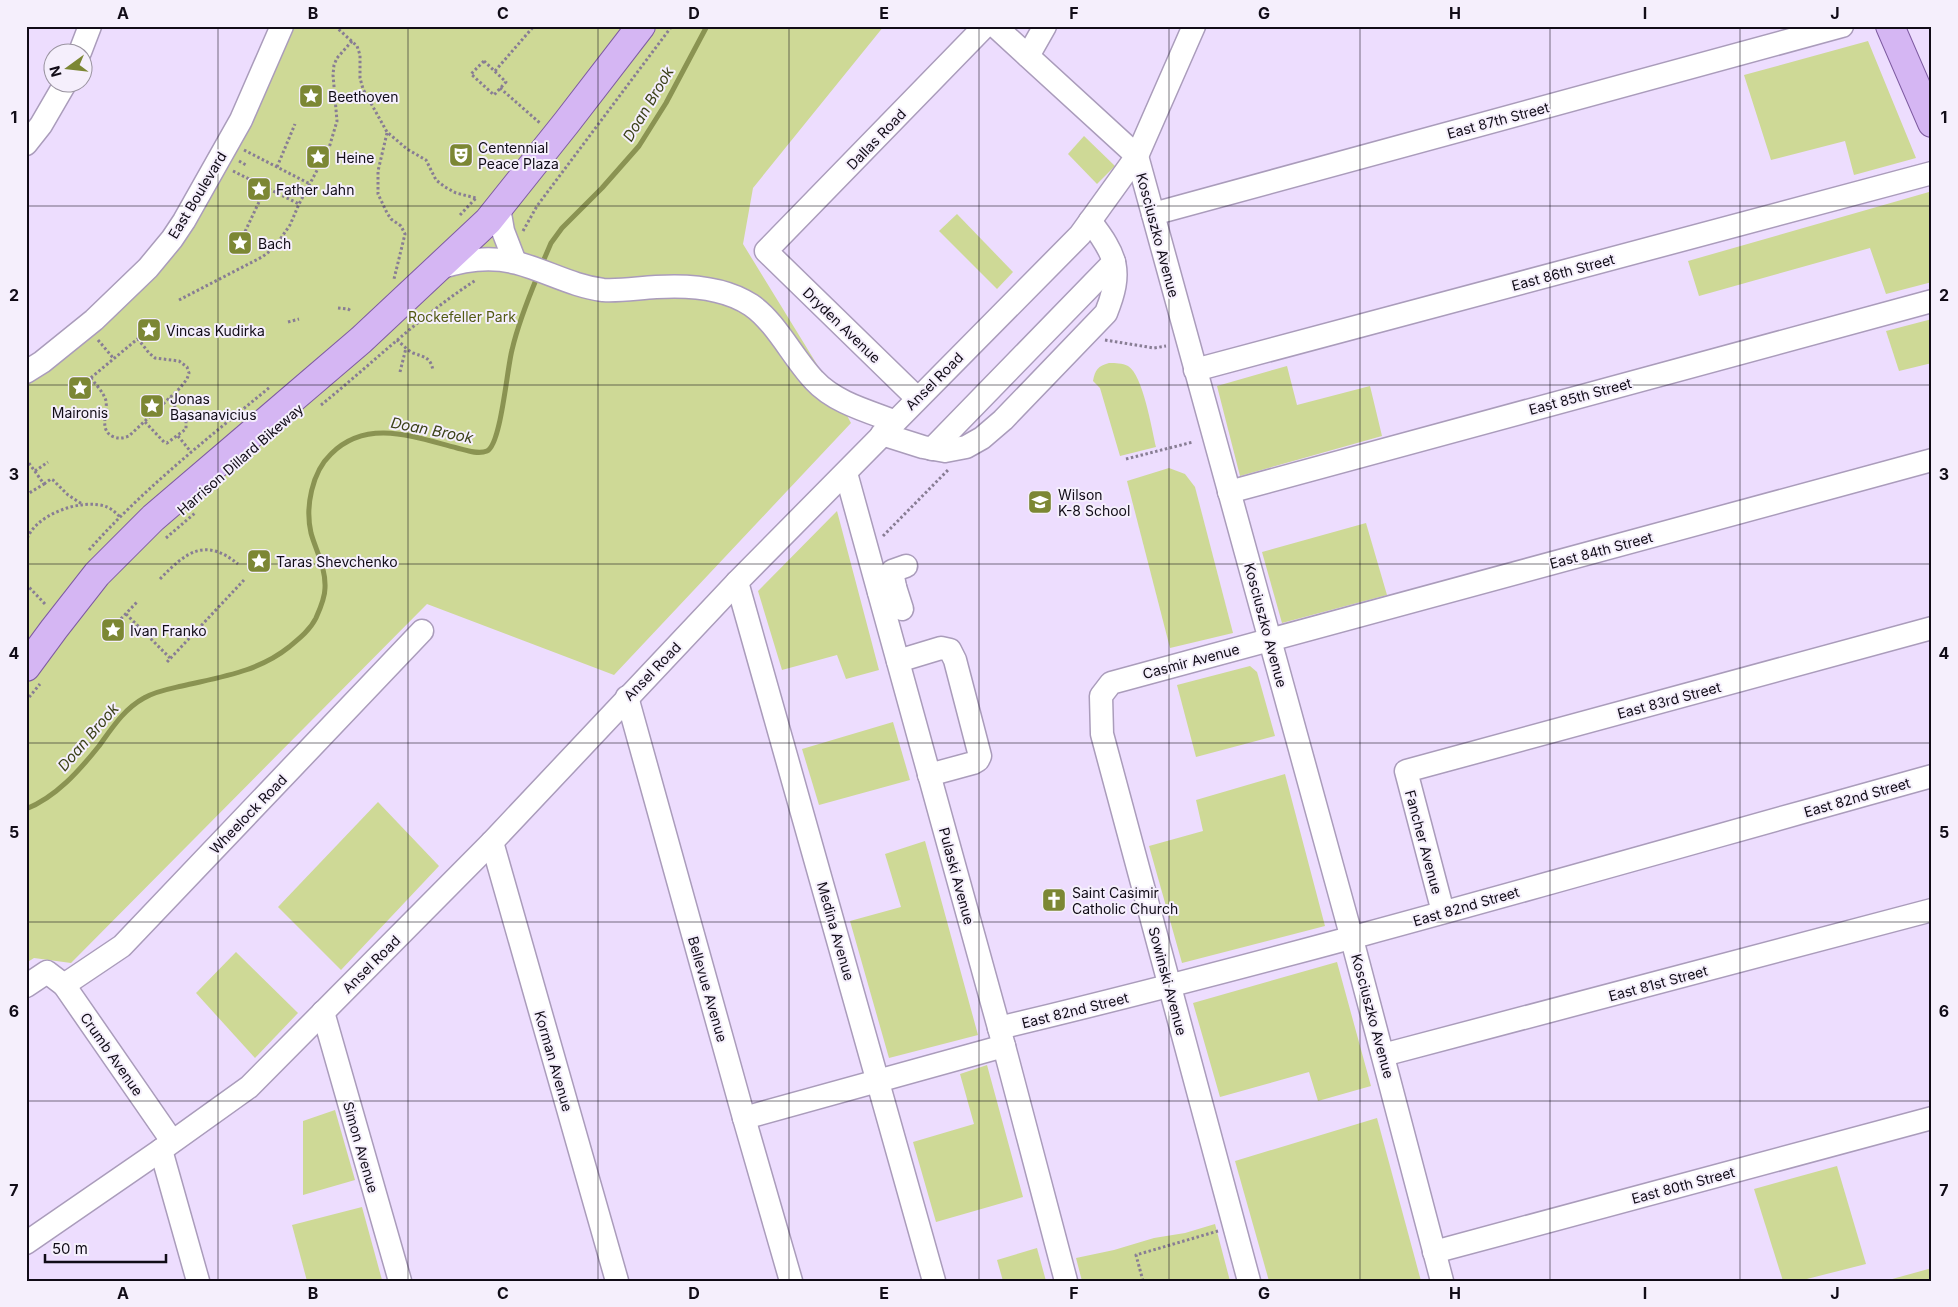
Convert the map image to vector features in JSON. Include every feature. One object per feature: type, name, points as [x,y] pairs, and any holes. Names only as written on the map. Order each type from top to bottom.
[{"type":"main road","points":[[35,672],[59,621],[97,574],[146,524],[361,340],[488,222],[486,199],[641,26]]},
{"type":"main road","points":[[1890,26],[1930,115]]},
{"type":"street","points":[[84,42],[90,26]]},
{"type":"street","name":"East Boulevard","points":[[26,372],[42,362],[94,320],[148,268],[172,239],[184,222],[241,120],[282,26]]},
{"type":"street","name":"Dallas Road","points":[[766,251],[985,26]]},
{"type":"street","name":"Kosciuszko Avenue","points":[[995,26],[1137,156],[1352,938],[1442,1281]]},
{"type":"street","points":[[1028,56],[1045,26]]},
{"type":"street","name":"Ansel Road","points":[[26,1243],[249,1087],[492,842],[737,582],[1080,235],[1137,156],[1194,26]]},
{"type":"street","name":"East 87th Street","points":[[1153,214],[1842,26]]},
{"type":"street","points":[[26,144],[41,126],[60,92]]},
{"type":"street","name":"East 86th Street","points":[[1195,370],[1932,173]]},
{"type":"street","points":[[486,199],[521,264]]},
{"type":"street","points":[[439,268],[457,262],[475,260],[521,264],[563,280],[603,290],[686,286],[711,290],[734,297],[751,305],[765,317],[810,376],[824,389],[855,406],[888,428],[932,449],[945,451],[966,447],[982,438],[1003,420],[1106,313],[1114,293],[1114,262],[1108,245],[1090,221]]},
{"type":"street","name":"Dryden Avenue","points":[[766,251],[917,398]]},
{"type":"street","points":[[932,449],[1114,262]]},
{"type":"street","name":"East 85th Street","points":[[1229,492],[1932,301]]},
{"type":"street","name":"East 84th Street","points":[[1270,639],[1932,460]]},
{"type":"street","name":"Pulaski Avenue","points":[[846,473],[887,590],[898,661],[1002,1037],[1066,1281]]},
{"type":"street","points":[[902,609],[887,590],[892,572],[906,566]]},
{"type":"street","name":"Medina Avenue","points":[[737,582],[934,1281]]},
{"type":"street","name":"East 83rd Street","points":[[1406,771],[1932,628]]},
{"type":"street","name":"Wheelock Road","points":[[64,985],[122,946],[422,631]]},
{"type":"street","name":"Casmir Avenue","points":[[1111,683],[1270,639]]},
{"type":"street","points":[[898,661],[942,648],[950,650],[955,660],[980,756],[973,763],[929,775]]},
{"type":"street","name":"Sowinski Avenue","points":[[1111,683],[1101,696],[1102,734],[1249,1281]]},
{"type":"street","name":"Bellevue Avenue","points":[[627,697],[791,1281]]},
{"type":"street","name":"Fancher Avenue","points":[[1406,771],[1443,912]]},
{"type":"street","name":"East 82nd Street","points":[[744,1118],[878,1080],[1002,1037],[1170,987],[1932,776]]},
{"type":"street","name":"Korman Avenue","points":[[492,842],[617,1281]]},
{"type":"street","name":"East 81st Street","points":[[1383,1055],[1932,910]]},
{"type":"street","name":"Crumb Avenue","points":[[26,986],[47,972],[64,985],[167,1146],[198,1281]]},
{"type":"street","name":"Simon Avenue","points":[[323,1012],[400,1281]]},
{"type":"street","name":"East 80th Street","points":[[1434,1252],[1932,1118]]},
{"type":"path","points":[[336,26],[359,50],[360,78],[363,89],[387,132],[426,160],[440,184],[456,193],[486,199]]},
{"type":"path","points":[[495,70],[534,26]]},
{"type":"path","points":[[519,240],[536,206],[672,26]]},
{"type":"path","points":[[179,300],[245,267],[270,252],[278,244],[329,148],[336,128],[334,65],[337,58],[352,41]]},
{"type":"path","points":[[484,60],[495,70],[506,82],[494,95],[471,74],[484,60]]},
{"type":"path","points":[[500,88],[542,124]]},
{"type":"path","points":[[536,130],[547,117]]},
{"type":"path","points":[[276,166],[295,124]]},
{"type":"path","points":[[387,132],[378,171],[378,194],[387,213],[394,222],[401,226],[405,234],[394,279]]},
{"type":"path","points":[[243,150],[310,184]]},
{"type":"path","points":[[238,161],[246,165]]},
{"type":"path","points":[[233,171],[299,204]]},
{"type":"path","points":[[243,236],[266,188]]},
{"type":"path","points":[[456,219],[486,199]]},
{"type":"path","points":[[389,284],[401,273]]},
{"type":"path","name":"Harrison Dillard Bikeway","points":[[315,410],[397,340],[448,299],[479,278]]},
{"type":"path","points":[[338,308],[348,308],[351,311]]},
{"type":"path","points":[[288,322],[299,319]]},
{"type":"path","points":[[87,381],[140,338],[155,358],[179,360],[187,366],[189,373],[187,379],[145,422],[124,438],[110,436],[106,429],[104,423],[106,399],[92,378]]},
{"type":"path","points":[[97,339],[114,359]]},
{"type":"path","points":[[397,340],[412,353],[425,356],[432,364],[433,371]]},
{"type":"path","points":[[1103,340],[1154,348],[1166,346]]},
{"type":"path","points":[[400,372],[406,348]]},
{"type":"path","points":[[145,422],[167,444],[186,429],[187,424],[169,398]]},
{"type":"path","points":[[178,436],[191,452]]},
{"type":"path","points":[[1126,459],[1193,442]]},
{"type":"path","points":[[26,459],[44,484]]},
{"type":"path","points":[[35,471],[48,462]]},
{"type":"path","points":[[878,542],[950,468]]},
{"type":"path","points":[[26,495],[51,479],[68,495],[82,504]]},
{"type":"path","points":[[27,538],[49,516],[82,504],[108,508],[120,516]]},
{"type":"path","name":"Harrison Dillard Bikeway","points":[[161,542],[197,511]]},
{"type":"path","points":[[26,523],[26,543]]},
{"type":"path","points":[[160,579],[177,562],[196,551],[208,550],[224,553],[238,564]]},
{"type":"path","points":[[167,662],[244,580]]},
{"type":"path","points":[[26,584],[45,604]]},
{"type":"path","points":[[114,626],[138,601]]},
{"type":"path","points":[[126,614],[170,658]]},
{"type":"path","points":[[26,702],[35,672]]},
{"type":"path","points":[[1143,1281],[1136,1255],[1221,1230]]},
{"type":"green space","name":"Rockefeller Park","points":[[283,26],[884,26],[753,188],[743,244],[851,423],[614,675],[427,604],[71,963],[34,958],[26,963],[26,368],[94,320],[193,205]]},
{"type":"green space","points":[[1868,41],[1916,158],[1854,175],[1845,141],[1771,160],[1744,75]]},
{"type":"green space","points":[[1084,136],[1115,166],[1097,184],[1068,154]]},
{"type":"green space","points":[[1929,192],[1932,200],[1932,282],[1886,294],[1870,248],[1699,296],[1688,261]]},
{"type":"green space","points":[[957,214],[1013,272],[997,289],[939,231]]},
{"type":"green space","points":[[1932,319],[1932,363],[1899,371],[1886,331]]},
{"type":"green space","points":[[1109,363],[1126,365],[1133,371],[1146,404],[1156,447],[1120,456],[1100,388],[1093,381],[1098,369]]},
{"type":"green space","points":[[1287,366],[1297,405],[1370,386],[1382,436],[1240,476],[1217,386]]},
{"type":"green space","points":[[1169,468],[1185,474],[1195,487],[1233,633],[1170,648],[1127,481]]},
{"type":"green space","points":[[837,511],[879,670],[846,679],[837,655],[782,670],[758,591]]},
{"type":"green space","points":[[1366,523],[1387,595],[1282,623],[1262,552]]},
{"type":"green space","points":[[1250,666],[1257,672],[1275,736],[1196,757],[1177,685]]},
{"type":"green space","points":[[893,722],[910,780],[819,805],[802,749]]},
{"type":"green space","points":[[1285,774],[1325,926],[1182,963],[1149,846],[1203,831],[1196,800]]},
{"type":"green space","points":[[378,802],[439,866],[341,970],[278,907]]},
{"type":"green space","points":[[925,841],[978,1035],[889,1058],[850,921],[901,907],[885,854]]},
{"type":"green space","points":[[236,952],[298,1013],[255,1058],[196,993]]},
{"type":"green space","points":[[1337,962],[1371,1086],[1318,1101],[1309,1072],[1220,1097],[1193,1003]]},
{"type":"green space","points":[[987,1065],[1023,1197],[936,1222],[913,1142],[974,1124],[960,1074]]},
{"type":"green space","points":[[335,1110],[355,1180],[303,1195],[303,1121]]},
{"type":"green space","points":[[1377,1118],[1421,1281],[1269,1281],[1235,1161]]},
{"type":"green space","points":[[1837,1166],[1866,1264],[1799,1281],[1783,1281],[1754,1189]]},
{"type":"green space","points":[[362,1207],[382,1280],[307,1281],[292,1225]]},
{"type":"green space","points":[[1215,1224],[1230,1281],[1082,1281],[1076,1258],[1114,1250],[1154,1238],[1185,1233]]},
{"type":"green space","points":[[1037,1248],[1046,1281],[1003,1281],[997,1260]]},
{"type":"green space","points":[[1932,1268],[1932,1281],[1885,1281]]},
{"type":"waterway","name":"Doan Brook","points":[[542,264],[551,243],[562,228],[602,188],[639,146],[666,103],[707,26]]},
{"type":"waterway","name":"Doan Brook","points":[[26,809],[47,798],[75,774],[119,719],[137,702],[167,689],[252,668],[277,655],[308,630],[319,611],[325,588],[322,567],[309,523],[310,501],[315,480],[324,461],[345,443],[360,436],[375,433],[391,433],[424,439],[472,452],[487,451],[492,446],[500,421],[510,359],[517,331],[538,275]]},
{"type":"place","name":"Beethoven","points":[[311,96]]},
{"type":"place","name":"Centennial Peace Plaza","points":[[461,155]]},
{"type":"place","name":"Heine","points":[[318,157]]},
{"type":"place","name":"Father Jahn","points":[[259,189]]},
{"type":"place","name":"Bach","points":[[240,243]]},
{"type":"place","name":"Vincas Kudirka","points":[[149,330]]},
{"type":"place","name":"Maironis","points":[[80,388]]},
{"type":"place","name":"Jonas Basanavicius","points":[[152,406]]},
{"type":"place","name":"Wilson K-8 School","points":[[1040,502]]},
{"type":"place","name":"Taras Shevchenko","points":[[259,561]]},
{"type":"place","name":"Ivan Franko","points":[[113,630]]},
{"type":"place","name":"Saint Casimir Catholic Church","points":[[1054,900]]}]
